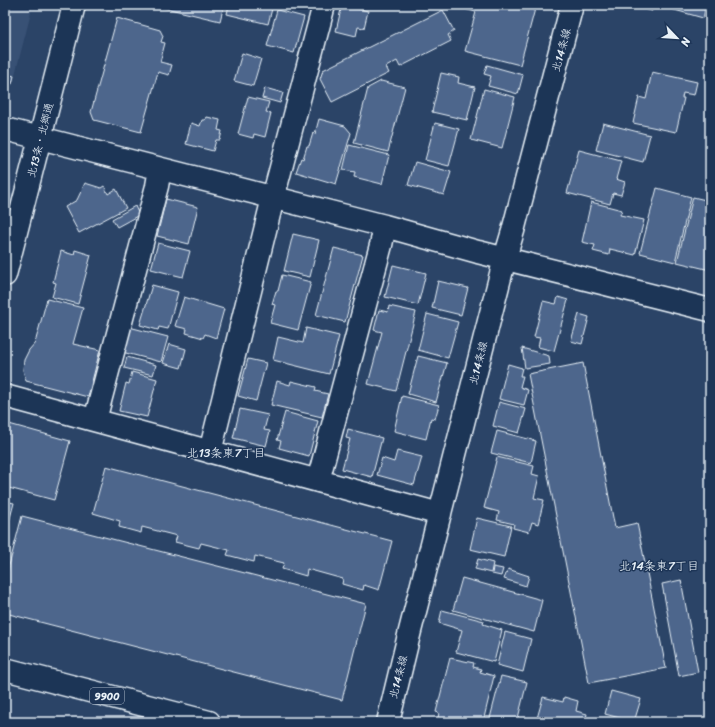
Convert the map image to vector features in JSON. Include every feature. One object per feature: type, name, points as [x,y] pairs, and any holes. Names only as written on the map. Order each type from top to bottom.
[{"type":"street","name":"北13条・北郷通","points":[[5,275],[74,5]]},
{"type":"street","points":[[210,452],[273,198],[324,5]]},
{"type":"street","name":"北14条線","points":[[388,722],[505,258],[572,5]]},
{"type":"street","points":[[5,129],[710,310]]},
{"type":"street","points":[[95,420],[160,169]]},
{"type":"street","points":[[318,481],[385,226]]},
{"type":"street","points":[[5,396],[440,514]]},
{"type":"street","name":"9900","points":[[5,670],[209,722]]},
{"type":"shaded area","points":[[5,5],[33,5],[12,86],[5,90]]},
{"type":"building","points":[[153,5],[224,5],[220,21]]},
{"type":"building","points":[[229,5],[273,5],[268,24],[227,14]]},
{"type":"building","points":[[342,5],[368,11],[364,28],[358,27],[356,36],[336,31]]},
{"type":"building","points":[[460,5],[536,5],[520,65],[465,51],[476,12],[460,8]]},
{"type":"building","points":[[628,5],[653,5],[652,11]]},
{"type":"building","points":[[673,5],[707,5],[703,18],[671,9]]},
{"type":"building","points":[[277,10],[304,17],[294,53],[267,46]]},
{"type":"building","points":[[443,10],[454,31],[448,35],[451,41],[400,67],[397,61],[386,67],[389,73],[332,102],[320,79],[323,70]]},
{"type":"building","points":[[117,18],[160,30],[163,36],[161,42],[165,43],[160,62],[172,65],[169,75],[158,72],[141,132],[94,120],[91,112]]},
{"type":"building","points":[[242,53],[261,59],[253,86],[234,81]]},
{"type":"building","points":[[487,65],[523,75],[518,94],[488,86],[491,76],[484,74]]},
{"type":"building","points":[[652,72],[697,82],[694,95],[683,93],[682,98],[684,98],[676,132],[633,123],[639,97],[646,99]]},
{"type":"building","points":[[5,73],[14,76],[12,84],[5,82]]},
{"type":"building","points":[[441,73],[459,77],[458,83],[475,87],[467,120],[432,112]]},
{"type":"building","points":[[381,81],[405,87],[388,152],[354,143],[368,88]]},
{"type":"building","points":[[265,88],[283,93],[280,103],[262,98]]},
{"type":"building","points":[[484,89],[515,97],[502,148],[471,140]]},
{"type":"building","points":[[248,97],[269,102],[266,112],[271,113],[265,137],[254,134],[253,138],[238,134]]},
{"type":"building","points":[[207,117],[220,120],[218,130],[222,131],[220,140],[216,140],[213,151],[186,144],[191,123],[200,126],[202,120],[205,120]]},
{"type":"building","points":[[319,119],[345,126],[351,133],[336,184],[296,172],[301,158],[303,159],[307,146],[309,146],[313,133],[315,134]]},
{"type":"building","points":[[435,123],[459,129],[449,166],[425,160]]},
{"type":"building","points":[[603,123],[650,135],[643,162],[596,150]]},
{"type":"building","points":[[349,145],[389,155],[382,184],[354,177],[355,172],[343,170]]},
{"type":"building","points":[[579,150],[621,161],[616,179],[625,182],[621,195],[613,193],[610,204],[567,193]]},
{"type":"building","points":[[415,162],[451,172],[444,195],[408,185]]},
{"type":"building","points":[[85,183],[101,188],[104,186],[108,194],[116,189],[126,208],[79,233],[65,207],[77,200]]},
{"type":"building","points":[[657,188],[691,197],[675,262],[640,253]]},
{"type":"building","points":[[693,197],[710,201],[710,270],[677,262]]},
{"type":"building","points":[[166,199],[198,207],[189,244],[157,236]]},
{"type":"building","points":[[591,202],[622,210],[620,215],[644,220],[635,255],[610,249],[609,255],[593,251],[595,245],[582,242]]},
{"type":"building","points":[[135,206],[139,215],[117,227],[112,219]]},
{"type":"building","points":[[293,234],[319,240],[310,277],[284,271]]},
{"type":"building","points":[[158,243],[190,251],[183,277],[151,269]]},
{"type":"building","points":[[334,248],[363,255],[345,322],[316,315]]},
{"type":"building","points":[[75,250],[91,255],[78,304],[52,297],[56,283],[53,282],[61,251],[74,255]]},
{"type":"building","points":[[393,265],[426,273],[418,305],[385,297]]},
{"type":"building","points":[[282,275],[311,282],[298,330],[270,323],[275,305],[272,304],[276,291],[278,291]]},
{"type":"building","points":[[438,281],[468,288],[461,315],[432,308]]},
{"type":"building","points":[[152,285],[178,292],[168,329],[159,327],[158,330],[140,325]]},
{"type":"building","points":[[184,297],[224,309],[216,338],[205,334],[203,338],[186,333],[187,329],[175,326]]},
{"type":"building","points":[[558,297],[568,300],[554,351],[538,347],[540,338],[534,337],[543,301],[556,304]]},
{"type":"building","points":[[47,299],[83,308],[73,344],[100,350],[88,397],[26,381],[23,370],[24,360],[29,350],[35,343]]},
{"type":"building","points":[[389,306],[416,312],[396,391],[368,384],[382,332],[374,330],[379,310],[388,312]]},
{"type":"building","points":[[427,314],[458,322],[448,358],[418,350]]},
{"type":"building","points":[[579,314],[589,317],[582,344],[571,341]]},
{"type":"building","points":[[129,327],[168,337],[161,362],[122,352]]},
{"type":"building","points":[[306,328],[339,336],[329,374],[273,360],[278,337],[303,343]]},
{"type":"building","points":[[169,344],[186,349],[181,368],[163,363]]},
{"type":"building","points":[[522,348],[549,356],[550,364],[525,368]]},
{"type":"building","points":[[418,356],[447,363],[436,402],[408,394]]},
{"type":"building","points":[[127,357],[156,365],[153,375],[124,368]]},
{"type":"building","points":[[248,359],[266,363],[256,401],[238,396]]},
{"type":"building","points":[[583,363],[615,528],[637,523],[666,668],[589,683],[528,374]]},
{"type":"building","points":[[508,364],[522,368],[520,376],[523,376],[520,387],[528,390],[524,405],[499,399]]},
{"type":"building","points":[[132,372],[157,379],[147,417],[119,411],[126,383],[129,384]]},
{"type":"building","points":[[277,381],[290,385],[291,381],[316,387],[315,391],[328,394],[322,417],[271,405]]},
{"type":"building","points":[[402,396],[439,405],[435,419],[431,418],[426,439],[394,431]]},
{"type":"building","points":[[499,402],[526,409],[519,433],[493,426]]},
{"type":"building","points":[[240,409],[268,415],[264,430],[270,431],[266,446],[233,438]]},
{"type":"building","points":[[285,412],[318,421],[309,456],[279,448],[281,441],[277,440]]},
{"type":"building","points":[[9,424],[70,441],[54,500],[5,487],[5,440]]},
{"type":"building","points":[[348,429],[382,438],[372,477],[342,469],[350,439],[346,438]]},
{"type":"building","points":[[497,431],[536,441],[531,463],[491,453]]},
{"type":"building","points":[[397,451],[422,457],[414,485],[377,475],[382,458],[394,462]]},
{"type":"building","points":[[497,457],[534,466],[532,474],[539,476],[534,498],[544,500],[538,524],[532,522],[529,532],[513,528],[514,524],[497,520],[499,512],[484,508]]},
{"type":"building","points":[[106,466],[392,541],[379,590],[364,585],[363,590],[342,584],[343,579],[307,569],[306,576],[282,569],[284,563],[255,556],[254,562],[227,555],[229,550],[201,543],[199,548],[175,542],[177,536],[142,527],[141,533],[119,527],[120,521],[93,513]]},
{"type":"building","points":[[5,501],[14,503],[6,533],[5,532]]},
{"type":"building","points":[[22,516],[366,604],[342,700],[5,613],[5,581]]},
{"type":"building","points":[[477,518],[511,526],[504,557],[470,549]]},
{"type":"building","points":[[478,559],[493,563],[491,573],[475,569]]},
{"type":"building","points":[[493,567],[503,569],[501,576],[492,574]]},
{"type":"building","points":[[508,569],[529,576],[526,586],[504,579]]},
{"type":"building","points":[[462,578],[542,600],[534,632],[453,610]]},
{"type":"building","points":[[681,580],[698,672],[679,676],[662,584]]},
{"type":"building","points":[[442,610],[484,621],[483,624],[502,630],[494,662],[456,652],[462,630],[439,623]]},
{"type":"building","points":[[505,632],[531,639],[523,672],[497,665]]},
{"type":"building","points":[[450,658],[474,663],[473,667],[481,669],[480,672],[494,676],[483,722],[437,722],[439,713],[436,712]]},
{"type":"building","points":[[501,676],[527,682],[517,722],[489,722]]},
{"type":"building","points":[[611,691],[641,699],[634,722],[605,714]]},
{"type":"building","points":[[543,697],[563,702],[564,697],[578,701],[576,711],[587,714],[585,722],[536,722]]},
{"type":"district","name":"北13条東7丁目","points":[[226,453]]},
{"type":"district","name":"北14条東7丁目","points":[[659,566]]}]
